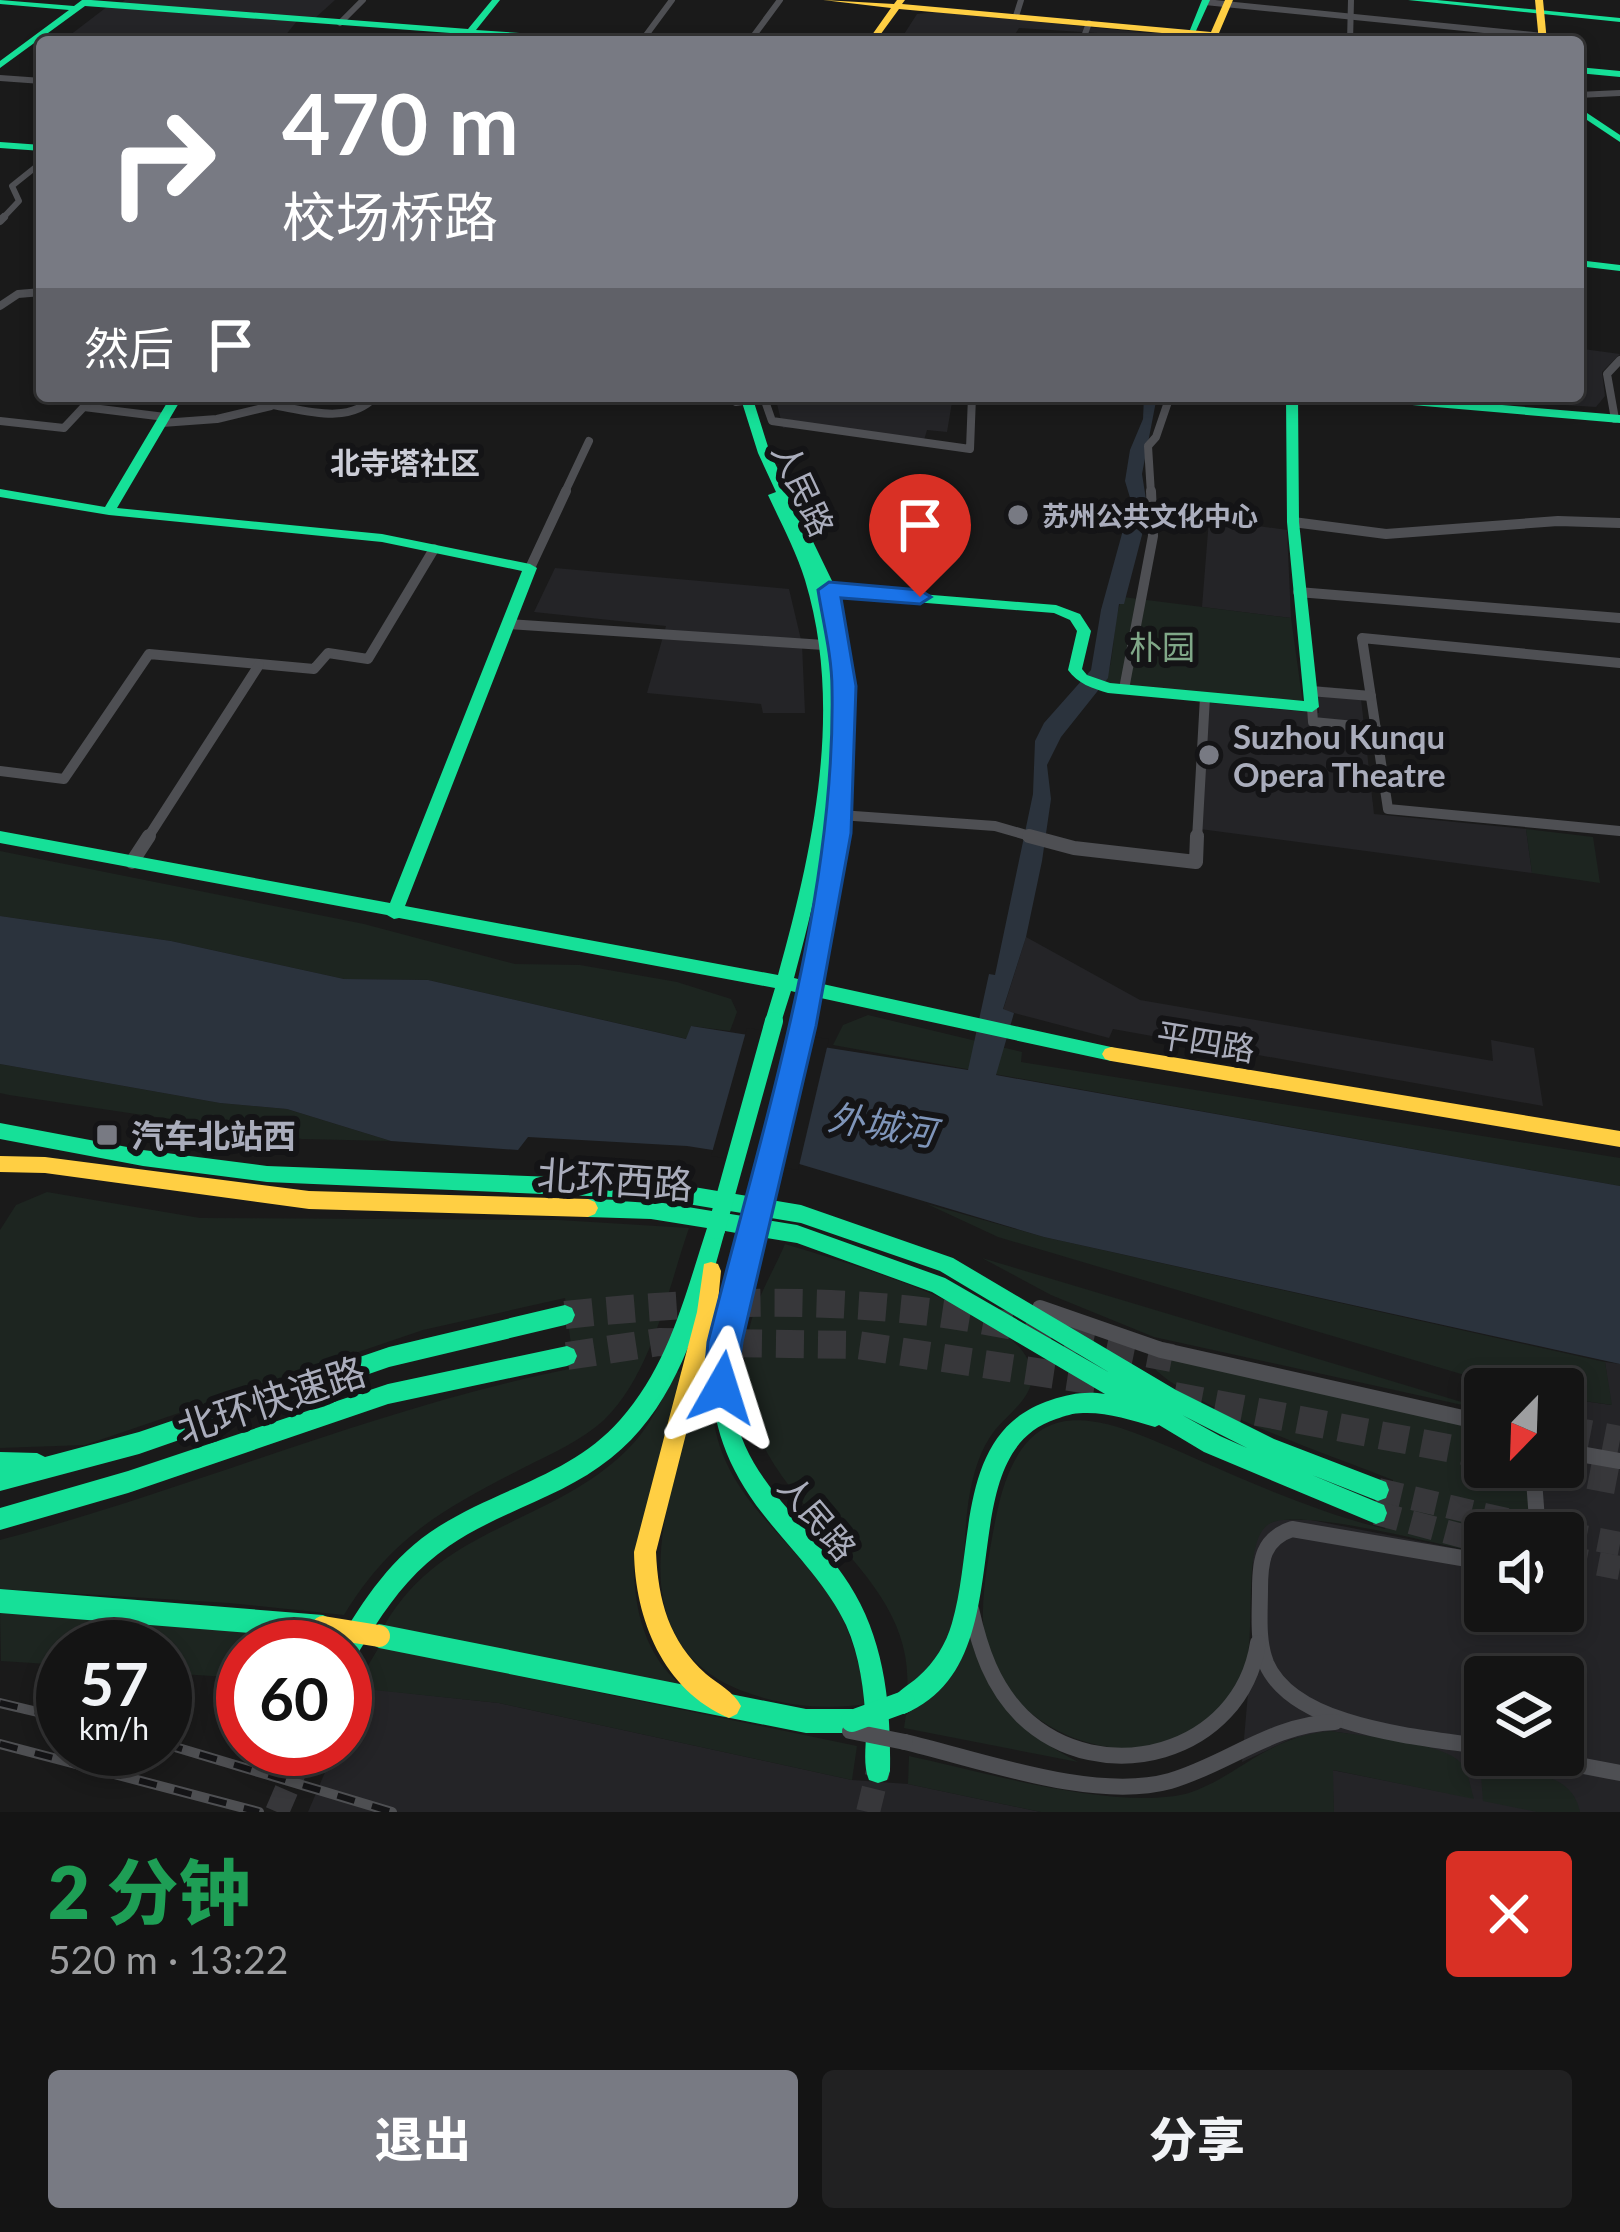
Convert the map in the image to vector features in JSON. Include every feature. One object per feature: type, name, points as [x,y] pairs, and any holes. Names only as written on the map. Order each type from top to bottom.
[{"type":"main road","points":[[467,36],[496,0]]},
{"type":"main road","points":[[827,0],[1018,8],[1089,23],[1225,36]]},
{"type":"main road","points":[[1412,0],[1540,6],[1620,20]]},
{"type":"main road","points":[[1191,33],[1206,1]]},
{"type":"main road","points":[[0,2],[92,4],[448,36]]},
{"type":"main road","points":[[1214,35],[1228,2]]},
{"type":"main road","points":[[877,36],[904,3]]},
{"type":"main road","points":[[885,36],[904,3]]},
{"type":"main road","points":[[51,36],[92,4]]},
{"type":"main road","points":[[1540,6],[1543,36]]},
{"type":"main road","points":[[3,74],[36,48]]},
{"type":"main road","points":[[1584,71],[1620,74]]},
{"type":"main road","points":[[1584,114],[1620,139]]},
{"type":"main road","points":[[0,145],[36,148]]},
{"type":"main road","points":[[1584,264],[1620,268]]},
{"type":"main road","points":[[109,511],[174,402]]},
{"type":"main road","name":"人民路","points":[[743,402],[822,590],[844,686],[840,815],[802,1026],[722,1367],[728,1432],[756,1491],[825,1571],[862,1631],[878,1699],[878,1771]]},
{"type":"main road","points":[[822,590],[1055,609],[1076,617],[1084,631],[1076,670],[1082,678],[1116,689],[1311,699],[1293,522],[1292,402]]},
{"type":"main road","points":[[1423,402],[1618,419]]},
{"type":"main road","points":[[0,493],[109,511],[382,538],[530,568],[394,913]]},
{"type":"main road","name":"人民路","points":[[367,1620],[390,1585],[432,1545],[575,1472],[624,1432],[644,1406],[672,1352],[715,1235],[785,983],[822,814],[822,590]]},
{"type":"main road","name":"平四路","points":[[0,837],[785,983],[1138,1060],[1620,1139]]},
{"type":"main road","name":"北环西路","points":[[2,1134],[267,1174],[638,1189],[745,1202],[889,1242],[1003,1294],[1169,1397],[1268,1447],[1378,1490]]},
{"type":"main road","name":"北环西路","points":[[0,1165],[46,1165],[309,1200],[651,1210],[796,1234],[954,1293],[1162,1417],[1263,1468],[1376,1513]]},
{"type":"main road","points":[[715,1235],[707,1312],[653,1513],[644,1588],[650,1618],[664,1646],[701,1688],[729,1706]]},
{"type":"main road","name":"北环快速路","points":[[0,1480],[139,1443],[389,1357],[566,1315]]},
{"type":"main road","name":"北环快速路","points":[[5,1518],[128,1482],[388,1394],[474,1372],[567,1356]]},
{"type":"main road","points":[[851,1726],[904,1702],[931,1682],[953,1652],[993,1465],[1029,1417],[1077,1402],[1162,1417]]},
{"type":"main road","points":[[0,1463],[68,1464]]},
{"type":"main road","points":[[0,1601],[323,1627],[806,1721]]},
{"type":"street","points":[[340,23],[363,0]]},
{"type":"street","points":[[645,36],[672,0]]},
{"type":"street","points":[[753,36],[780,0]]},
{"type":"street","points":[[1350,36],[1351,0]]},
{"type":"street","points":[[1206,1],[1517,36]]},
{"type":"street","points":[[1084,36],[1089,23]]},
{"type":"street","points":[[3,74],[36,80]]},
{"type":"street","points":[[1584,95],[1620,93]]},
{"type":"street","points":[[0,221],[20,201],[12,186],[36,167]]},
{"type":"street","points":[[0,306],[18,294],[36,292]]},
{"type":"street","points":[[1618,419],[1607,374],[1620,360]]},
{"type":"street","points":[[0,421],[64,428],[89,402]]},
{"type":"street","points":[[84,407],[203,424],[266,402]]},
{"type":"street","points":[[284,402],[351,413],[372,402]]},
{"type":"street","points":[[765,402],[772,421],[970,449],[972,402]]},
{"type":"street","points":[[1116,689],[1153,536],[1148,446],[1167,402]]},
{"type":"street","points":[[530,568],[590,441]]},
{"type":"street","points":[[1293,522],[1386,534],[1558,521],[1620,523]]},
{"type":"street","points":[[0,771],[64,779],[149,654],[314,669],[328,653],[368,659],[434,549]]},
{"type":"street","points":[[1298,592],[1620,618]]},
{"type":"street","points":[[508,624],[824,645]]},
{"type":"street","points":[[1620,663],[1362,638],[1388,809],[1620,830]]},
{"type":"street","points":[[133,862],[259,664]]},
{"type":"street","points":[[1371,696],[1311,699],[1313,722],[1376,728]]},
{"type":"street","points":[[840,815],[994,826],[1073,848],[1196,862],[1205,697]]},
{"type":"street","points":[[1003,1294],[1161,1350],[1464,1418]]},
{"type":"street","points":[[1584,1455],[1620,1462]]},
{"type":"street","points":[[969,1588],[980,1653],[1007,1703],[1050,1738],[1110,1757],[1144,1759],[1212,1727],[1237,1703],[1252,1676],[1264,1546],[1276,1533],[1292,1529],[1464,1558]]},
{"type":"street","points":[[1260,1624],[1267,1665],[1283,1689],[1311,1708],[1464,1743]]},
{"type":"street","points":[[806,1721],[851,1726],[904,1742],[1123,1786],[1153,1785],[1307,1720],[1367,1724]]},
{"type":"street","points":[[1584,1766],[1620,1773]]},
{"type":"shaded area","points":[[125,0],[335,0],[314,19],[120,4]]},
{"type":"shaded area","points":[[108,6],[297,21],[285,36],[69,36]]},
{"type":"shaded area","points":[[937,12],[1179,36],[1019,28],[1014,36],[903,36],[917,14]]},
{"type":"shaded area","points":[[1584,349],[1620,354],[1602,372],[1605,396],[1596,407],[1516,402],[1584,402]]},
{"type":"shaded area","points":[[776,402],[952,402],[947,432],[927,430],[923,443],[805,426],[783,428]]},
{"type":"shaded area","points":[[1209,519],[1287,530],[1291,618],[1202,607]]},
{"type":"shaded area","points":[[555,568],[789,589],[802,644],[805,713],[763,713],[761,704],[647,693],[666,626],[534,612]]},
{"type":"shaded area","points":[[1317,686],[1360,690],[1374,814],[1526,829],[1532,873],[1200,829],[1201,702],[1319,713]]},
{"type":"shaded area","points":[[1026,937],[1140,1000],[1493,1061],[1491,1040],[1534,1048],[1543,1106],[1113,1029],[1109,1038],[1003,1010]]},
{"type":"shaded area","points":[[1605,1362],[1620,1364],[1620,1812],[1334,1812],[1332,1770],[1473,1798],[1432,1748],[1331,1731],[1291,1739],[1242,1762],[1252,1647],[1253,1546],[1264,1525],[1311,1520],[1464,1550],[1464,1632],[1584,1632],[1584,1512],[1532,1512],[1530,1488],[1584,1488],[1584,1401],[1611,1405]]},
{"type":"shaded area","points":[[372,1689],[499,1703],[852,1780],[908,1784],[1041,1812],[308,1812],[323,1776],[372,1776]]},
{"type":"green space","name":"朴园","points":[[1123,597],[1291,618],[1303,704],[1104,685]]},
{"type":"green space","points":[[1526,829],[1593,837],[1600,883],[1532,873]]},
{"type":"green space","points":[[0,851],[364,924],[515,964],[580,965],[677,982],[731,999],[737,1012],[730,1031],[691,1026],[687,1039],[428,980],[344,979],[171,941],[0,916]]},
{"type":"green space","points":[[868,1015],[1022,1052],[1021,1062],[1620,1158],[1620,1186],[833,1045],[843,1025]]},
{"type":"green space","points":[[0,1064],[220,1103],[287,1109],[391,1141],[302,1139],[9,1095],[0,1093]]},
{"type":"green space","points":[[47,1192],[200,1218],[559,1220],[689,1228],[647,1355],[621,1401],[576,1440],[422,1527],[381,1564],[344,1615],[0,1589],[0,1540],[429,1404],[574,1368],[565,1298],[423,1330],[85,1445],[0,1448],[0,1230],[16,1205]]},
{"type":"green space","points":[[927,1204],[1044,1237],[1605,1362],[1612,1405],[1584,1401],[1584,1368],[1464,1368],[1464,1375],[998,1237]]},
{"type":"green space","points":[[785,1244],[887,1277],[969,1312],[1003,1332],[1025,1355],[1032,1378],[1023,1400],[990,1437],[975,1471],[958,1616],[946,1652],[907,1691],[902,1641],[882,1598],[786,1481],[760,1438],[746,1388],[749,1330]]},
{"type":"green space","points":[[982,1258],[1464,1405],[1154,1337],[1051,1295]]},
{"type":"green space","points":[[1154,1353],[1464,1424],[1464,1488],[1530,1488],[1532,1512],[1464,1512],[1464,1549],[1342,1524],[1271,1523],[1255,1548],[1243,1677],[1219,1709],[1202,1725],[1169,1742],[1134,1748],[1098,1745],[1063,1733],[1032,1714],[1007,1688],[990,1657],[983,1621],[990,1546],[1009,1473],[1028,1442],[1051,1425],[1079,1420],[1110,1425],[1299,1502],[1385,1529],[1393,1480],[1266,1431],[1200,1399],[1153,1367]]},
{"type":"green space","points":[[675,1371],[683,1372],[634,1558],[634,1576],[650,1645],[683,1687],[384,1626],[435,1566],[566,1495],[628,1449],[649,1422]]},
{"type":"green space","points":[[701,1379],[711,1381],[713,1418],[733,1476],[838,1610],[854,1649],[867,1704],[803,1705],[740,1690],[699,1665],[674,1633],[662,1595],[661,1552],[677,1463]]},
{"type":"green space","points":[[0,1612],[102,1620],[36,1620],[36,1663],[1,1661]]},
{"type":"green space","points":[[192,1627],[216,1629],[216,1676],[192,1675]]},
{"type":"green space","points":[[969,1634],[985,1676],[1008,1710],[1039,1738],[1078,1762],[904,1728],[906,1715],[949,1675]]},
{"type":"green space","points":[[379,1647],[857,1746],[852,1780],[499,1703],[372,1690],[372,1659]]},
{"type":"green space","points":[[1331,1731],[1438,1750],[1461,1763],[1474,1799],[1333,1770],[1334,1812],[1041,1812],[908,1784],[909,1756],[1050,1788],[1160,1798],[1189,1793],[1272,1748]]},
{"type":"green space","points":[[1481,1776],[1544,1776],[1568,1789],[1580,1812],[1537,1812],[1483,1801]]},
{"type":"water","name":"外城河","points":[[1144,402],[1156,402],[1142,474],[1148,512],[1124,604],[1119,604],[1108,678],[1061,737],[1047,765],[1051,799],[1042,861],[1026,937],[1003,1009],[1014,1013],[996,1075],[1620,1186],[1620,1364],[1044,1237],[796,1163],[687,1146],[528,1137],[518,1150],[391,1141],[287,1109],[220,1103],[0,1064],[0,916],[171,941],[344,979],[428,980],[686,1039],[691,1026],[968,1070],[989,974],[995,975],[1033,794],[1035,741],[1044,723],[1091,670],[1101,610],[1131,501],[1125,481],[1130,450],[1143,419]]},
{"type":"pier","points":[[747,1028],[829,1039],[798,1170],[711,1156]]},
{"type":"tunnel","points":[[565,1315],[747,1303],[884,1307],[991,1322],[1172,1358]]},
{"type":"tunnel","points":[[567,1356],[659,1342],[857,1345],[1103,1382]]},
{"type":"tunnel","points":[[1174,1396],[1464,1451]]},
{"type":"tunnel","points":[[1584,1433],[1620,1440]]},
{"type":"tunnel","points":[[1584,1474],[1620,1481]]},
{"type":"tunnel","points":[[1378,1490],[1472,1512]]},
{"type":"tunnel","points":[[1376,1513],[1464,1536]]},
{"type":"tunnel","points":[[1584,1537],[1620,1544]]},
{"type":"tunnel","points":[[1584,1561],[1620,1568]]},
{"type":"tunnel","points":[[868,1812],[878,1771]]},
{"type":"tunnel","points":[[277,1812],[292,1776]]},
{"type":"railway","points":[[0,1703],[36,1712]]},
{"type":"railway","points":[[0,1744],[259,1812]]},
{"type":"railway","points":[[192,1752],[392,1812]]},
{"type":"traffic: fast","points":[[39,36],[87,0]]},
{"type":"traffic: fast","points":[[467,36],[496,0]]},
{"type":"traffic: fast","points":[[1191,33],[1206,0]]},
{"type":"traffic: fast","points":[[1412,0],[1620,20]]},
{"type":"traffic: fast","points":[[0,2],[75,8]]},
{"type":"traffic: fast","points":[[82,3],[528,36]]},
{"type":"traffic: fast","points":[[0,65],[36,38]]},
{"type":"traffic: fast","points":[[1584,71],[1620,74]]},
{"type":"traffic: fast","points":[[1584,114],[1620,139]]},
{"type":"traffic: fast","points":[[0,145],[36,148]]},
{"type":"traffic: fast","points":[[1584,264],[1620,268]]},
{"type":"traffic: fast","points":[[109,511],[173,402]]},
{"type":"traffic: fast","points":[[747,402],[764,453],[829,587],[845,667],[848,718],[839,822],[802,1026]]},
{"type":"traffic: fast","points":[[816,590],[1056,609],[1075,617],[1084,631],[1075,670],[1082,678],[1108,688],[1312,707],[1293,522],[1292,402]]},
{"type":"traffic: fast","points":[[1423,402],[1620,419]]},
{"type":"traffic: fast","points":[[0,493],[109,511],[382,538],[530,568],[394,913]]},
{"type":"traffic: fast","points":[[774,495],[814,588],[830,696],[829,751],[814,861],[774,1021]]},
{"type":"traffic: fast","points":[[0,837],[785,983],[1111,1054]]},
{"type":"traffic: fast","points":[[716,1230],[774,1021]]},
{"type":"traffic: fast","points":[[750,1237],[802,1026]]},
{"type":"traffic: fast","points":[[0,1131],[143,1158],[267,1174],[658,1190],[801,1214],[946,1264],[1169,1397],[1268,1447],[1378,1490]]},
{"type":"traffic: fast","points":[[588,1208],[651,1210],[797,1234],[938,1285],[1212,1444],[1376,1513]]},
{"type":"traffic: fast","points":[[365,1620],[414,1559],[445,1535],[586,1463],[626,1430],[671,1361],[716,1230]]},
{"type":"traffic: fast","points":[[750,1237],[724,1344],[723,1409],[730,1437],[755,1486],[841,1593],[861,1635],[873,1679],[878,1771]]},
{"type":"traffic: fast","points":[[0,1480],[139,1443],[389,1357],[565,1315]]},
{"type":"traffic: fast","points":[[0,1519],[128,1482],[388,1394],[567,1356]]},
{"type":"traffic: fast","points":[[904,1702],[924,1688],[950,1657],[963,1624],[982,1507],[992,1470],[1008,1439],[1034,1416],[1073,1403],[1104,1404],[1155,1416]]},
{"type":"traffic: fast","points":[[0,1463],[37,1464]]},
{"type":"traffic: fast","points":[[0,1601],[236,1620]]},
{"type":"traffic: fast","points":[[379,1636],[806,1721],[852,1721]]},
{"type":"traffic: fast","points":[[852,1721],[904,1702]]},
{"type":"traffic: slow","points":[[827,0],[1223,36]]},
{"type":"traffic: slow","points":[[875,36],[901,0]]},
{"type":"traffic: slow","points":[[1214,35],[1229,0]]},
{"type":"traffic: slow","points":[[1539,0],[1542,36]]},
{"type":"traffic: slow","points":[[1111,1054],[1620,1139]]},
{"type":"traffic: slow","points":[[0,1164],[45,1165],[309,1200],[588,1208]]},
{"type":"traffic: slow","points":[[711,1271],[707,1312],[645,1552],[646,1577],[664,1641],[691,1676],[729,1706]]},
{"type":"traffic: slow","points":[[372,1635],[379,1636]]},
{"type":"place","name":"苏州公共文化中心","points":[[1018,515]]},
{"type":"place","name":"Suzhou Kunqu Opera Theatre","points":[[1209,755]]},
{"type":"place","name":"汽车北站西","points":[[107,1135]]},
{"type":"district","name":"北寺塔社区","points":[[405,462]]},
{"type":"route","points":[[722,1388],[725,1342],[802,1026],[838,833],[844,777],[844,686],[829,590],[920,597]]}]
